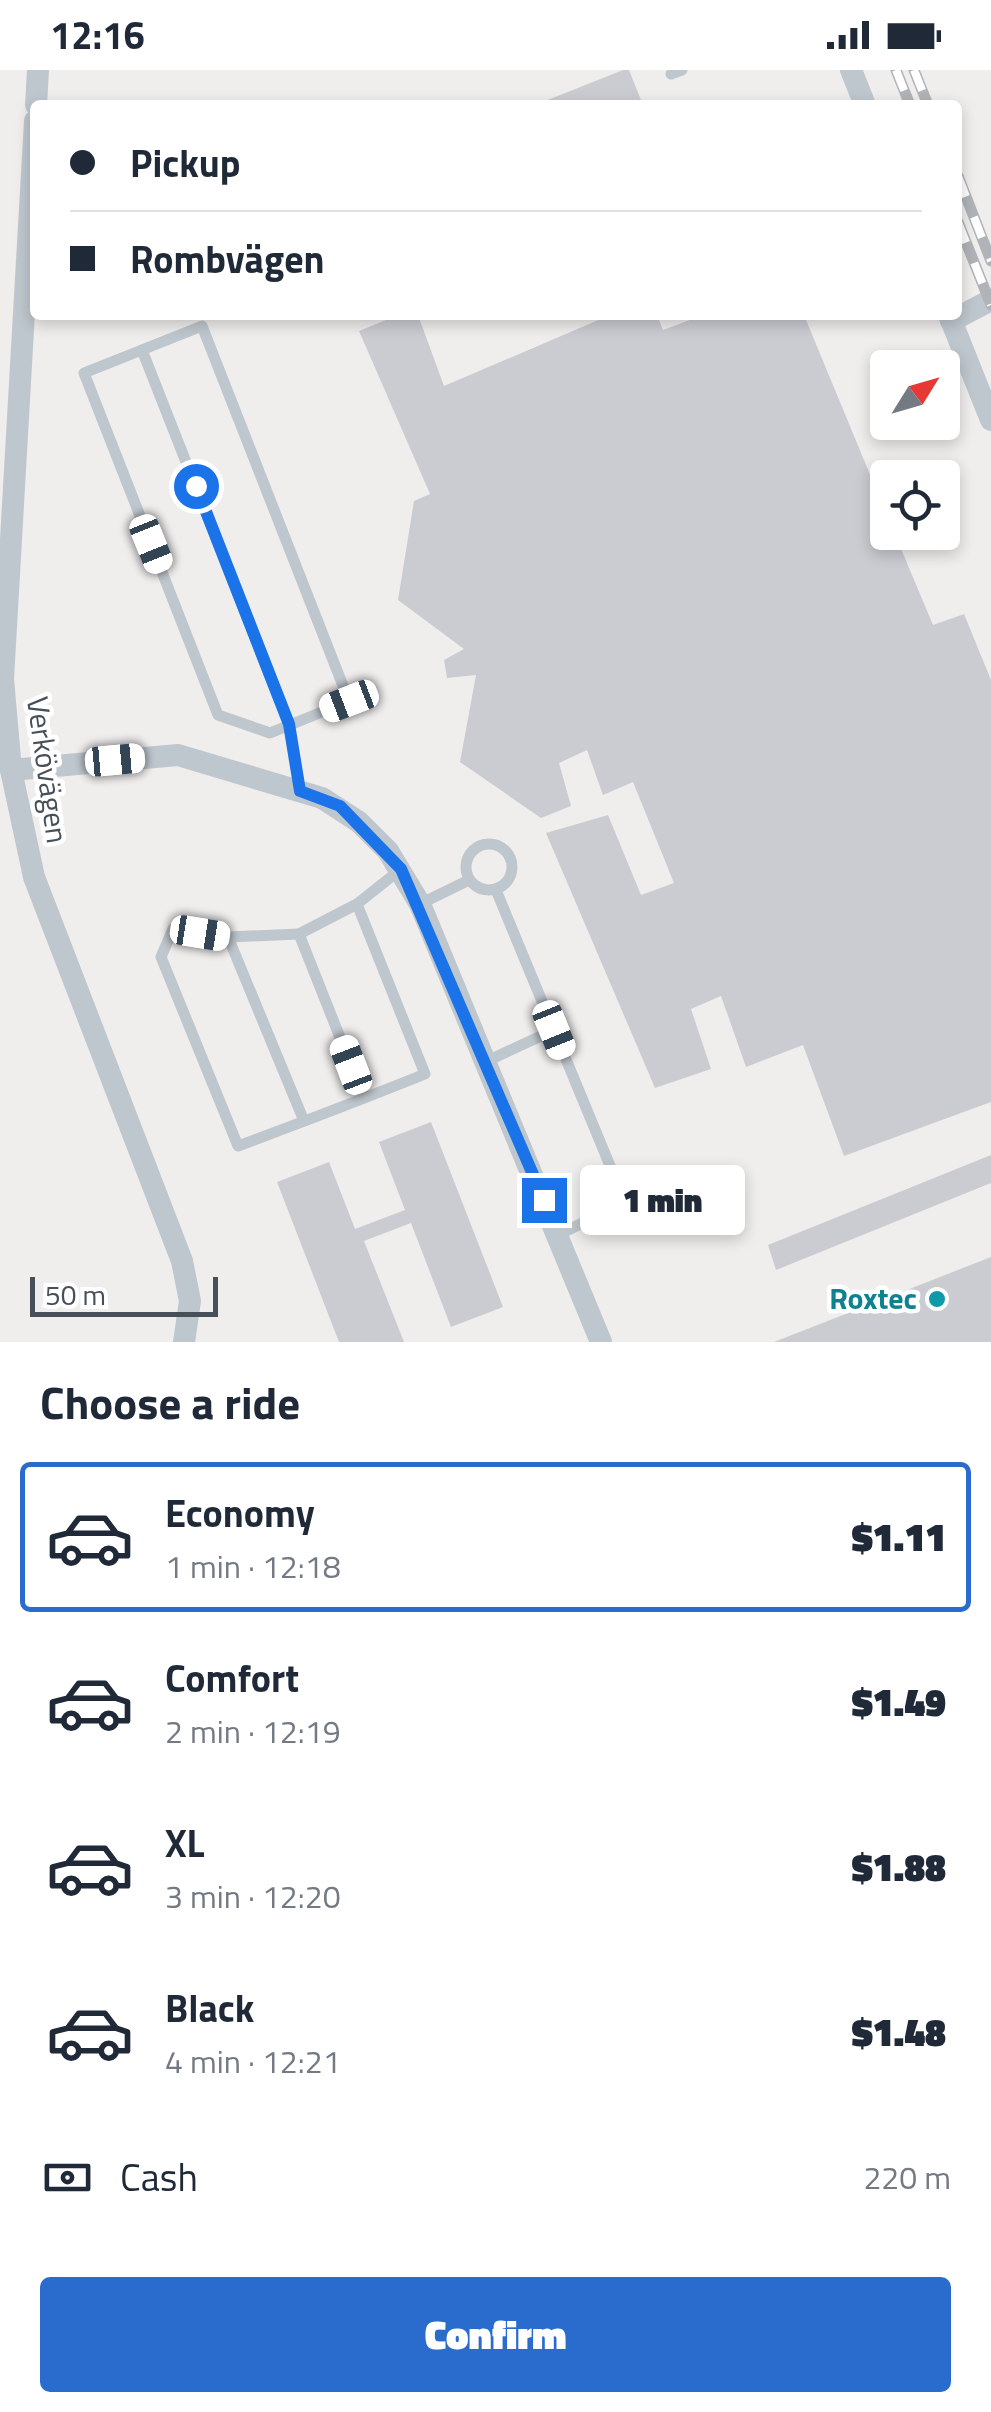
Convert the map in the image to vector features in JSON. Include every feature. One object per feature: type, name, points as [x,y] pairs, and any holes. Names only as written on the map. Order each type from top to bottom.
[{"type":"street","points":[[36,100],[38,70]]},
{"type":"street","points":[[851,70],[863,100]]},
{"type":"street","name":"Verkövägen","points":[[30,210],[4,679],[12,770],[34,877],[182,1261],[190,1301],[185,1341]]},
{"type":"street","points":[[962,313],[991,300]]},
{"type":"street","points":[[951,320],[991,420]]},
{"type":"street","points":[[12,770],[178,754],[340,806],[401,869],[420,904],[600,1342]]},
{"type":"lane","points":[[202,326],[349,701],[289,724],[270,733],[218,715],[84,372],[202,326]]},
{"type":"lane","points":[[142,350],[289,724],[300,791]]},
{"type":"lane","points":[[499,846],[509,856],[512,872],[496,890],[480,889],[469,880],[465,864],[474,849],[499,846]]},
{"type":"lane","points":[[357,904],[425,1074],[238,1146],[160,958],[172,929],[228,937],[300,934],[357,904],[401,869]]},
{"type":"lane","points":[[420,904],[469,880]]},
{"type":"lane","points":[[496,890],[625,1202],[558,1235]]},
{"type":"lane","points":[[300,934],[364,1098]]},
{"type":"lane","points":[[228,937],[304,1121]]},
{"type":"lane","points":[[487,1061],[554,1030]]},
{"type":"building","points":[[629,70],[641,100],[548,100]]},
{"type":"building","points":[[386,320],[420,320],[444,386],[598,320],[659,320],[663,330],[690,320],[806,320],[870,474],[870,550],[902,550],[933,625],[964,614],[991,680],[991,1102],[844,1156],[803,1045],[746,1067],[721,996],[691,1009],[711,1069],[655,1088],[546,833],[608,815],[641,895],[674,883],[633,782],[603,795],[587,750],[559,763],[571,806],[541,818],[460,762],[476,675],[447,678],[444,660],[464,649],[398,600],[414,501],[430,494],[359,331]]},
{"type":"building","points":[[431,1122],[503,1307],[451,1327],[411,1223],[364,1241],[404,1342],[339,1342],[277,1182],[329,1162],[355,1229],[405,1210],[379,1142]]},
{"type":"building","points":[[991,1155],[991,1183],[776,1270],[768,1245]]},
{"type":"building","name":"Roxtec","points":[[991,1257],[991,1342],[774,1342]]},
{"type":"railway","points":[[896,70],[908,100]]},
{"type":"railway","points":[[914,70],[926,100]]},
{"type":"railway","points":[[962,186],[991,261]]},
{"type":"railway","points":[[962,232],[991,305]]},
{"type":"place","name":"Roxtec","points":[[937,1299]]},
{"type":"route","points":[[196,486],[289,724],[300,791],[340,806],[388,851],[401,869],[420,904],[544,1200]]}]
